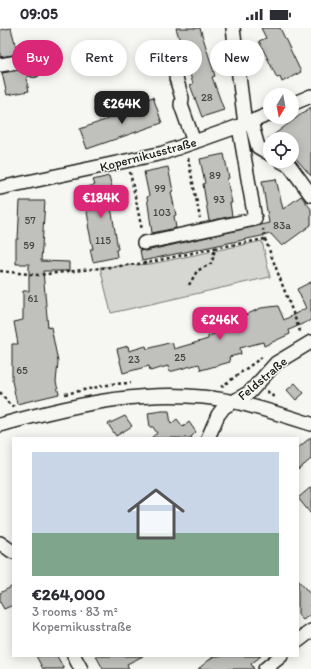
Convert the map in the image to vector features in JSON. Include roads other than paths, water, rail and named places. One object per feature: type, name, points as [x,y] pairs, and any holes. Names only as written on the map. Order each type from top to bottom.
[{"type":"street","points":[[144,242],[255,219],[233,28]]},
{"type":"street","points":[[0,65],[12,63]]},
{"type":"street","points":[[176,78],[182,98],[181,105],[189,144]]},
{"type":"street","points":[[299,101],[311,96]]},
{"type":"street","name":"Kopernikusstraße","points":[[0,188],[163,153],[263,117]]},
{"type":"street","points":[[245,124],[258,147],[263,150]]},
{"type":"street","points":[[291,168],[311,195]]},
{"type":"street","name":"Feldstraße","points":[[208,437],[218,415],[224,407],[250,392],[276,363],[308,344]]},
{"type":"street","points":[[0,425],[64,408],[108,400],[149,396],[192,397],[233,402],[311,424]]},
{"type":"street","points":[[0,543],[12,551]]},
{"type":"street","points":[[299,640],[311,630]]},
{"type":"street","points":[[75,657],[81,669]]},
{"type":"street","points":[[265,669],[280,657]]}]
